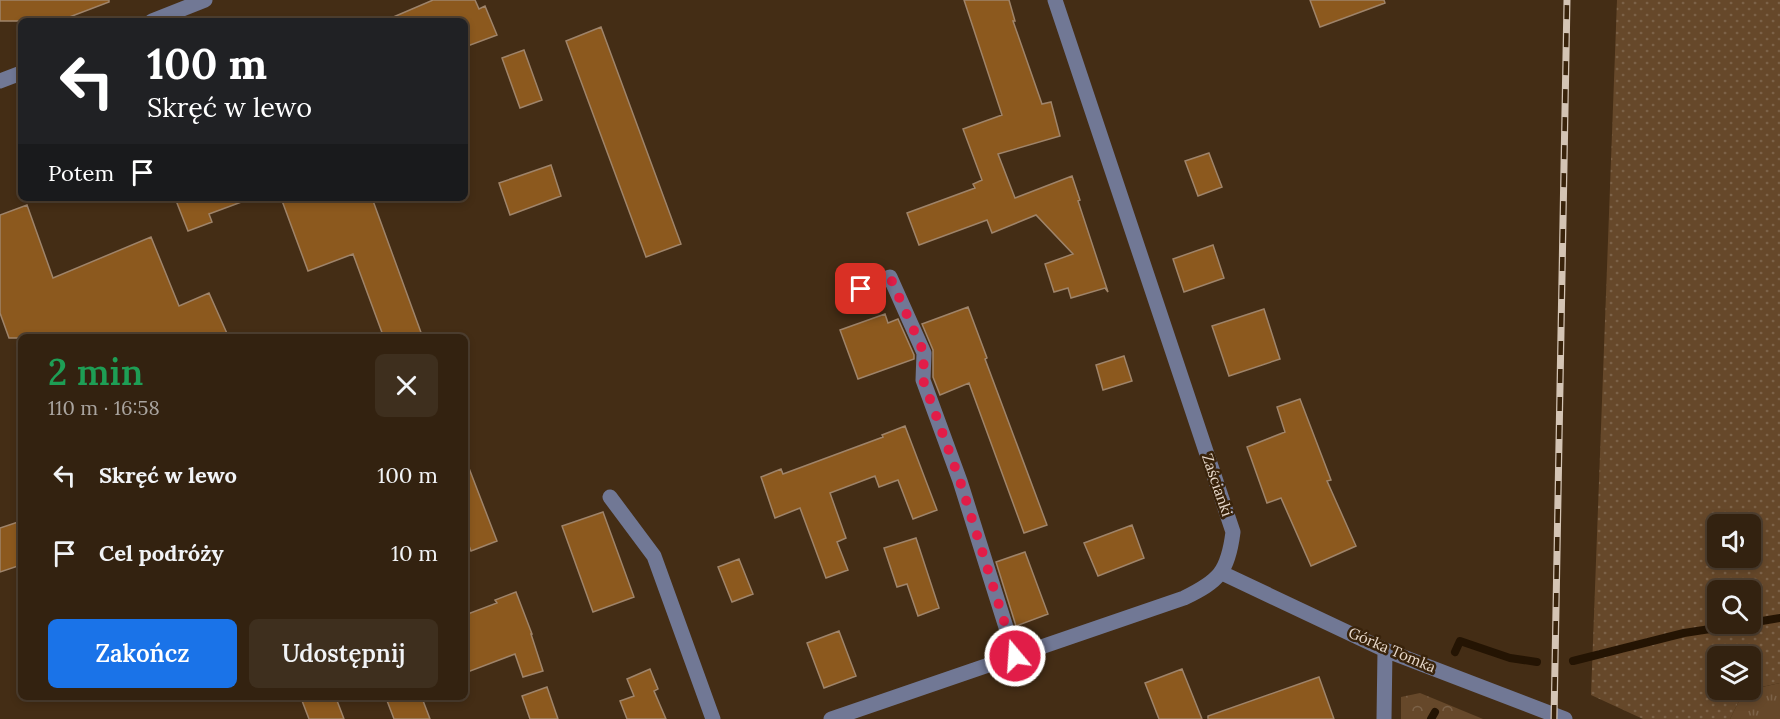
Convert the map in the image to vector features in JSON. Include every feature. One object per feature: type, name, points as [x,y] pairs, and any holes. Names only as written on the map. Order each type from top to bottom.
[{"type":"street","points":[[160,18],[205,0]]},
{"type":"street","name":"Zaścianki","points":[[1055,0],[1233,532],[1231,552],[1222,573]]},
{"type":"street","points":[[0,81],[18,74]]},
{"type":"street","points":[[861,289],[890,277],[924,353],[923,380],[960,481],[1015,656]]},
{"type":"street","points":[[610,497],[654,556],[713,719]]},
{"type":"street","points":[[831,719],[1184,598],[1204,588],[1222,573]]},
{"type":"street","name":"Górka Tomka","points":[[1222,573],[1385,650],[1565,719]]},
{"type":"street","points":[[1384,719],[1385,650]]},
{"type":"green space","points":[[1617,0],[1780,0],[1780,683],[1761,687],[1761,646],[1707,646],[1707,700],[1740,700],[1730,719],[1643,719],[1591,695]]},
{"type":"green space","points":[[1780,683],[1780,719],[1730,719],[1740,700],[1761,700],[1761,687]]},
{"type":"green space","points":[[1420,693],[1483,719],[1401,719],[1401,697]]},
{"type":"building","points":[[0,0],[109,0],[109,2],[67,18],[18,18],[18,21],[0,21]]},
{"type":"building","points":[[433,0],[475,0],[479,9],[485,6],[497,35],[468,46],[468,18],[391,18]]},
{"type":"building","points":[[964,0],[1009,0],[1015,21],[1013,21],[1042,104],[1051,102],[1060,136],[998,154],[1015,198],[1072,176],[1108,292],[1105,288],[1071,298],[1068,288],[1054,292],[1045,264],[1073,254],[1036,215],[992,233],[987,220],[919,245],[907,213],[975,188],[973,184],[982,180],[963,129],[1002,115]]},
{"type":"building","points":[[1310,0],[1384,0],[1385,3],[1320,27]]},
{"type":"building","points":[[601,27],[681,244],[646,257],[566,41]]},
{"type":"building","points":[[524,50],[542,100],[520,108],[502,58]]},
{"type":"building","points":[[1209,153],[1222,187],[1198,196],[1185,161]]},
{"type":"building","points":[[551,165],[561,196],[510,215],[499,183]]},
{"type":"building","points":[[176,201],[244,201],[209,214],[212,222],[188,231]]},
{"type":"building","points":[[282,201],[373,201],[422,334],[383,334],[353,254],[308,271]]},
{"type":"building","points":[[27,205],[53,278],[151,237],[179,306],[209,293],[227,334],[18,334],[18,338],[9,338],[0,313],[0,215]]},
{"type":"building","points":[[1213,245],[1224,278],[1184,292],[1173,259]]},
{"type":"building","points":[[968,307],[1047,525],[1024,533],[969,383],[940,395],[933,377],[933,350],[922,324]]},
{"type":"building","points":[[1264,309],[1280,359],[1229,376],[1212,326]]},
{"type":"building","points":[[885,314],[888,323],[898,319],[914,359],[858,379],[840,330]]},
{"type":"building","points":[[1124,356],[1132,381],[1103,390],[1096,365]]},
{"type":"building","points":[[1300,399],[1331,480],[1327,481],[1356,546],[1311,566],[1281,498],[1267,503],[1247,447],[1285,432],[1277,407]]},
{"type":"building","points":[[905,426],[937,510],[913,519],[898,480],[879,487],[875,476],[830,493],[846,538],[837,542],[848,570],[826,578],[800,508],[775,518],[761,477],[781,469],[783,474],[883,437],[882,435]]},
{"type":"building","points":[[468,466],[497,541],[471,551],[468,543]]},
{"type":"building","points":[[603,512],[634,597],[593,612],[562,526]]},
{"type":"building","points":[[18,522],[18,566],[0,572],[0,528]]},
{"type":"building","points":[[1132,525],[1144,558],[1098,576],[1084,543]]},
{"type":"building","points":[[916,538],[939,608],[918,616],[907,584],[897,587],[884,548]]},
{"type":"building","points":[[1025,552],[1048,614],[1016,626],[996,562]]},
{"type":"building","points":[[739,559],[753,594],[732,602],[718,567]]},
{"type":"building","points":[[516,592],[543,671],[523,677],[515,654],[468,672],[468,614],[497,603],[495,600]]},
{"type":"building","points":[[839,631],[856,676],[824,688],[807,643]]},
{"type":"building","points":[[650,669],[658,689],[654,691],[666,719],[627,719],[620,701],[634,696],[627,679]]},
{"type":"building","points":[[1182,669],[1202,719],[1159,719],[1145,683]]},
{"type":"building","points":[[1319,677],[1334,719],[1208,719],[1208,716]]},
{"type":"building","points":[[547,687],[558,719],[530,719],[522,696]]},
{"type":"building","points":[[302,700],[337,700],[344,719],[309,719]]},
{"type":"building","points":[[387,700],[423,700],[430,719],[394,719]]},
{"type":"waterway","points":[[1761,621],[1780,618]]},
{"type":"waterway","points":[[1573,661],[1684,633],[1707,629]]},
{"type":"waterway","points":[[1455,652],[1460,641],[1510,658],[1537,662]]},
{"type":"waterway","points":[[1431,719],[1435,712]]},
{"type":"railway","points":[[1554,719],[1567,0]]},
{"type":"route","points":[[861,289],[890,277],[924,353],[923,380],[960,481],[1015,656]]}]
